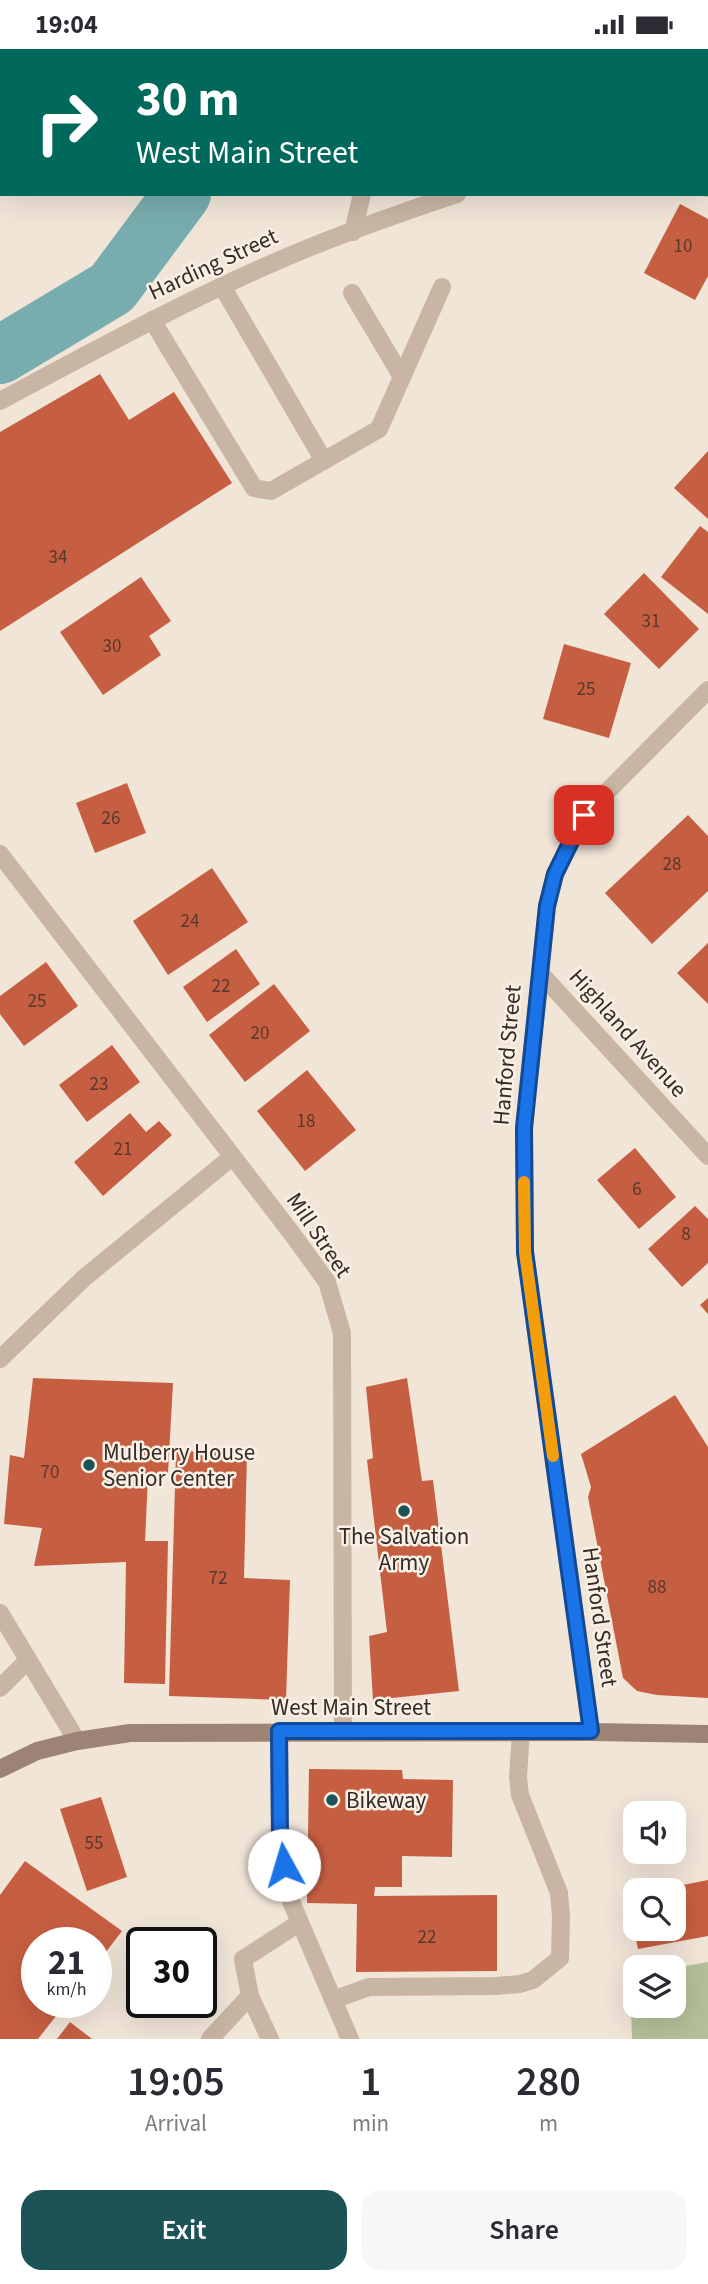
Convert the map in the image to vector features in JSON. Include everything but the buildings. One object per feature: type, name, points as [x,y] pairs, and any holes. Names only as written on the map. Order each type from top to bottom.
[{"type":"street","points":[[353,232],[362,196]]},
{"type":"street","name":"Harding Street","points":[[0,401],[222,286],[298,252],[452,196]]},
{"type":"street","points":[[222,286],[324,461]]},
{"type":"street","points":[[152,320],[254,488],[271,491],[379,429],[442,287]]},
{"type":"street","points":[[352,293],[402,377]]},
{"type":"street","name":"Hanford Street","points":[[591,1731],[525,1252],[524,1128],[547,906],[555,874],[584,815],[708,690]]},
{"type":"street","name":"Mill Street","points":[[0,853],[327,1282],[342,1333],[344,1732]]},
{"type":"street","name":"Highland Avenue","points":[[540,973],[708,1156]]},
{"type":"street","points":[[0,1359],[84,1278],[232,1157]]},
{"type":"street","points":[[0,1613],[77,1741]]},
{"type":"street","points":[[0,1688],[27,1661]]},
{"type":"street","points":[[279,1731],[280,1839],[287,1892],[350,2039]]},
{"type":"street","points":[[333,2000],[369,1987],[520,1984],[533,1980],[560,1958],[559,1893],[520,1794],[518,1777],[521,1731]]},
{"type":"street","name":"West Main Street","points":[[0,1769],[37,1751],[77,1741],[130,1733],[591,1731],[708,1734]]},
{"type":"street","points":[[270,2039],[250,1996],[243,1959],[299,1923]]},
{"type":"street","points":[[211,2039],[250,1996]]},
{"type":"green space","points":[[708,1962],[708,2039],[632,2039],[631,2018],[686,2018],[686,1966]]},
{"type":"waterway","points":[[0,355],[112,288],[181,196]]},
{"type":"slow traffic","points":[[524,1182],[525,1252],[553,1456]]},
{"type":"place","name":"Mulberry House Senior Center","points":[[89,1465]]},
{"type":"place","name":"The Salvation Army","points":[[404,1511]]},
{"type":"place","name":"Bikeway","points":[[332,1800]]},
{"type":"route","points":[[284,1865],[280,1839],[279,1731],[591,1731],[525,1252],[524,1203],[524,1128],[547,906],[555,874],[584,815]]}]
